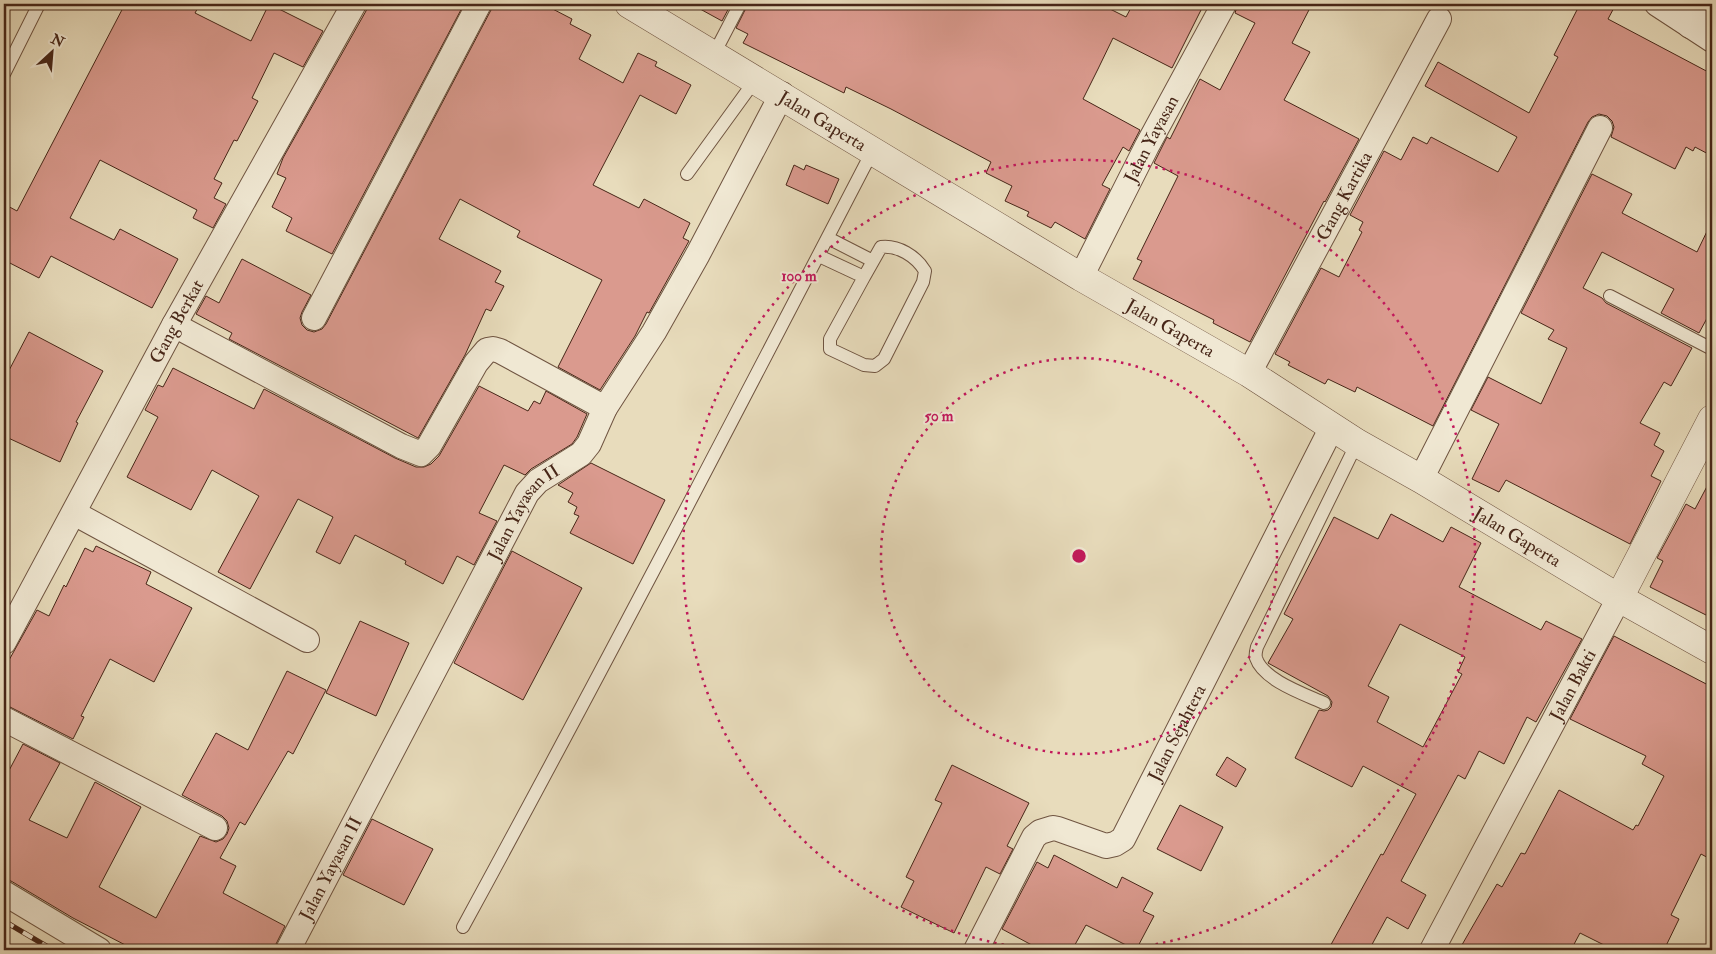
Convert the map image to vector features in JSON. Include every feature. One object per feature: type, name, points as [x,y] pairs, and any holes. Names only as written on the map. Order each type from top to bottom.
[{"type":"street","name":"Gang Berkat","points":[[4,642],[174,325],[354,4]]},
{"type":"street","points":[[314,318],[479,4]]},
{"type":"street","name":"Jalan Gaperta","points":[[629,4],[782,94],[1082,276],[1249,373],[1357,443],[1421,479],[1619,598],[1712,650]]},
{"type":"street","name":"Jalan Yayasan","points":[[1082,276],[1147,146],[1224,4]]},
{"type":"street","points":[[1657,4],[1712,40]]},
{"type":"street","points":[[1690,26],[1703,4]]},
{"type":"street","name":"Gang Kartika","points":[[1249,373],[1438,19]]},
{"type":"street","name":"Jalan Yayasan II","points":[[288,950],[528,493],[538,481],[581,454],[589,444],[605,408],[654,332],[698,254],[782,94]]},
{"type":"street","points":[[1421,479],[1600,128]]},
{"type":"street","points":[[174,325],[401,446],[421,454],[429,446],[476,362],[487,350],[500,351],[605,408]]},
{"type":"street","name":"Jalan Bakti","points":[[1432,950],[1712,419]]},
{"type":"street","name":"Jalan Sejahtera","points":[[976,950],[1034,837],[1040,832],[1058,828],[1106,846],[1115,844],[1123,839],[1332,427]]},
{"type":"street","points":[[74,513],[307,640]]},
{"type":"street","points":[[4,719],[215,828]]},
{"type":"street","points":[[4,893],[99,950]]},
{"type":"lane","points":[[4,74],[39,4]]},
{"type":"lane","points":[[714,54],[740,4]]},
{"type":"lane","points":[[687,174],[756,79]]},
{"type":"lane","points":[[463,927],[590,692],[873,150]]},
{"type":"lane","points":[[828,238],[873,261]]},
{"type":"lane","points":[[890,246],[902,250],[920,262],[925,271],[923,282],[884,359],[875,366],[864,364],[830,349],[830,339],[864,278],[881,247],[890,246]]},
{"type":"lane","points":[[819,256],[864,278]]},
{"type":"lane","points":[[1610,296],[1712,349]]},
{"type":"lane","points":[[1324,703],[1272,678],[1260,666],[1255,656],[1257,647],[1357,443]]},
{"type":"building","points":[[125,4],[200,4],[195,13],[251,41],[269,4],[323,31],[303,67],[274,53],[252,98],[258,101],[237,141],[234,140],[214,179],[222,183],[214,198],[226,204],[213,228],[193,218],[197,210],[100,160],[70,218],[114,240],[120,229],[178,259],[152,308],[51,256],[39,278],[4,260],[4,204],[17,211]]},
{"type":"building","points":[[368,4],[464,4],[332,254],[286,231],[292,218],[272,207],[286,178],[277,174],[283,158],[366,11]]},
{"type":"building","points":[[493,4],[543,4],[572,19],[570,24],[591,35],[579,59],[623,83],[638,53],[657,62],[655,66],[691,85],[676,114],[640,95],[593,185],[639,208],[644,199],[690,223],[683,238],[689,241],[649,313],[647,312],[635,336],[600,390],[558,367],[602,280],[517,237],[520,231],[460,199],[439,239],[501,271],[495,282],[504,286],[491,311],[486,309],[465,355],[418,438],[229,339],[232,333],[196,314],[206,296],[219,303],[242,259],[311,295],[300,318],[302,325],[307,330],[314,332],[322,329]]},
{"type":"building","points":[[691,4],[731,4],[722,21]]},
{"type":"building","points":[[748,4],[1100,4],[1126,17],[1133,4],[1204,4],[1172,68],[1113,38],[1083,99],[1140,130],[1129,151],[1123,147],[1102,185],[1110,189],[1085,239],[1055,222],[1051,228],[1027,216],[1029,212],[1005,201],[1012,186],[986,173],[991,162],[846,87],[844,93],[743,43],[748,34],[736,28]]},
{"type":"building","points":[[1238,4],[1312,4],[1292,43],[1310,52],[1284,100],[1359,139],[1324,201],[1250,342],[1213,323],[1214,320],[1133,279],[1142,261],[1137,259],[1178,176],[1154,163],[1167,137],[1170,139],[1200,79],[1220,90],[1255,23],[1235,13]]},
{"type":"building","points":[[1580,4],[1616,4],[1608,19],[1712,74],[1712,156],[1695,147],[1693,151],[1686,147],[1675,169],[1611,137],[1614,127],[1612,121],[1607,116],[1599,114],[1592,117],[1433,426],[1357,387],[1355,392],[1328,379],[1325,384],[1288,365],[1290,362],[1275,354],[1321,268],[1339,277],[1362,232],[1359,230],[1363,222],[1350,215],[1384,151],[1401,160],[1413,137],[1427,144],[1431,137],[1498,172],[1517,137],[1425,86],[1438,62],[1529,113],[1558,57],[1554,55]]},
{"type":"building","points":[[794,165],[804,170],[806,165],[839,179],[828,204],[786,185]]},
{"type":"building","points":[[1592,174],[1632,194],[1622,213],[1697,252],[1712,221],[1712,309],[1699,333],[1661,313],[1674,289],[1602,252],[1583,288],[1602,298],[1606,303],[1692,348],[1671,386],[1664,382],[1640,423],[1660,433],[1654,445],[1664,451],[1651,476],[1661,481],[1630,544],[1506,480],[1499,492],[1472,479],[1499,424],[1471,410],[1488,377],[1541,404],[1567,348],[1548,339],[1554,330],[1521,313]]},
{"type":"building","points":[[29,332],[103,371],[76,422],[78,423],[60,462],[4,436],[4,380]]},
{"type":"building","points":[[173,368],[254,409],[264,389],[395,458],[416,467],[424,467],[431,464],[439,456],[479,386],[528,411],[534,401],[540,404],[546,391],[587,414],[572,444],[531,469],[525,475],[504,465],[479,513],[497,521],[474,565],[457,556],[443,584],[405,564],[406,561],[355,535],[340,564],[316,552],[333,517],[298,499],[250,589],[218,572],[259,496],[212,470],[191,510],[127,477],[158,417],[145,410],[158,385],[163,387]]},
{"type":"building","points":[[591,463],[665,500],[633,564],[570,533],[579,516],[574,514],[577,507],[568,502],[573,493],[558,485]]},
{"type":"building","points":[[1712,477],[1712,618],[1650,587],[1663,561],[1657,558],[1686,504],[1695,509]]},
{"type":"building","points":[[1391,514],[1443,542],[1451,527],[1481,543],[1459,587],[1541,630],[1546,621],[1582,639],[1536,722],[1527,717],[1504,764],[1479,751],[1465,779],[1458,775],[1401,881],[1426,895],[1408,929],[1387,917],[1369,950],[1328,950],[1416,794],[1363,766],[1352,787],[1295,758],[1319,710],[1328,710],[1332,702],[1328,696],[1268,663],[1293,619],[1284,614],[1334,517],[1378,539]],"holes":[[[1400,624],[1465,657],[1458,672],[1462,674],[1423,747],[1377,722],[1389,697],[1368,686]]]},
{"type":"building","points":[[96,546],[151,572],[146,584],[192,608],[154,682],[110,659],[81,716],[84,717],[73,739],[4,705],[4,669],[37,610],[49,616],[85,548],[93,552]]},
{"type":"building","points":[[512,551],[582,588],[523,700],[454,663]]},
{"type":"building","points":[[360,621],[409,643],[376,716],[326,693]]},
{"type":"building","points":[[1614,636],[1712,687],[1712,860],[1701,854],[1671,915],[1679,919],[1664,950],[1614,950],[1580,933],[1571,950],[1459,950],[1497,884],[1502,887],[1521,853],[1525,854],[1559,790],[1633,830],[1636,825],[1638,826],[1664,776],[1642,764],[1646,756],[1570,719]]},
{"type":"building","points":[[287,671],[326,690],[293,754],[288,751],[245,825],[240,822],[220,858],[236,866],[223,893],[285,926],[274,950],[135,950],[73,918],[11,881],[4,879],[4,780],[23,744],[60,763],[29,820],[67,838],[95,782],[141,807],[99,887],[156,918],[200,836],[216,842],[223,839],[229,828],[227,821],[222,816],[182,795],[216,733],[248,750]]},
{"type":"building","points":[[1227,757],[1246,769],[1236,787],[1216,775]]},
{"type":"building","points":[[952,765],[1029,803],[1007,846],[1013,849],[1000,874],[986,867],[954,933],[901,907],[914,881],[906,877],[942,803],[935,800]]},
{"type":"building","points":[[1180,805],[1223,827],[1201,871],[1157,849]]},
{"type":"building","points":[[372,819],[433,849],[404,905],[343,875]]},
{"type":"building","points":[[1054,855],[1117,888],[1122,877],[1153,893],[1143,911],[1154,916],[1136,950],[1086,925],[1072,950],[1041,950],[1002,929],[1037,862],[1048,868]]},
{"type":"railway","points":[[4,921],[53,950]]}]
